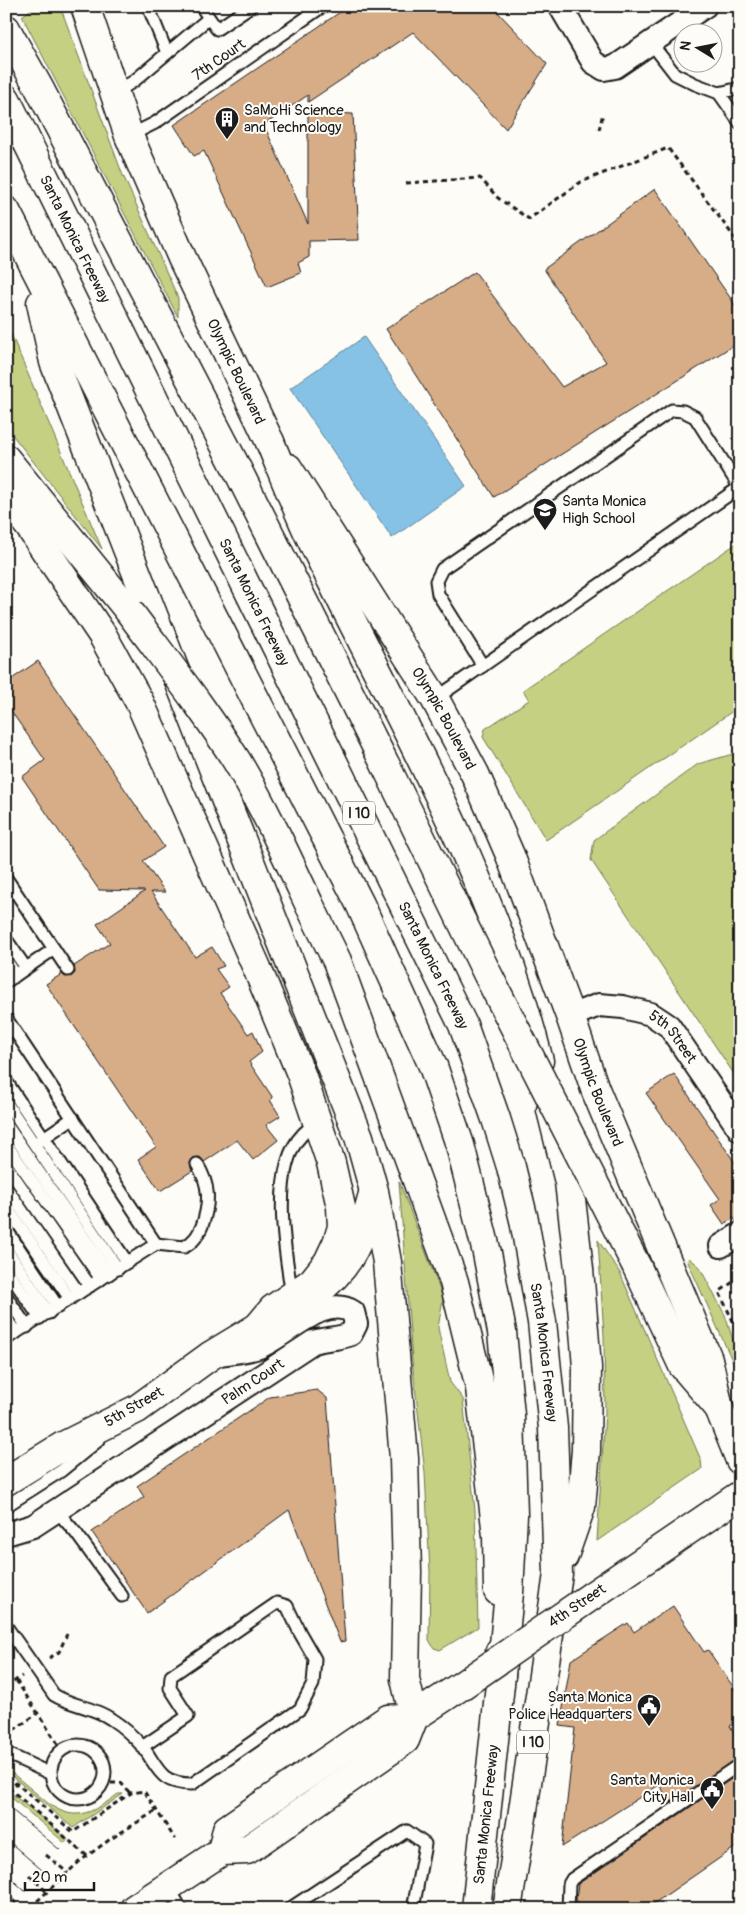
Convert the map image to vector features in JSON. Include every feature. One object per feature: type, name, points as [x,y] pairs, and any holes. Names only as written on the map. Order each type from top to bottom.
[{"type":"main road","name":"Olympic Boulevard","points":[[85,6],[130,136],[182,258],[270,442],[435,698],[475,774],[510,855],[595,1089],[708,1359],[719,1408],[740,1460]]},
{"type":"main road","points":[[6,29],[38,86],[233,461],[386,766],[487,973],[636,1265],[683,1366],[719,1408]]},
{"type":"main road","name":"Santa Monica Freeway","points":[[6,99],[464,1025],[512,1167],[524,1220],[540,1313],[553,1428],[558,1574],[507,1909]]},
{"type":"main road","name":"Santa Monica Freeway","points":[[6,211],[360,904],[433,1066],[460,1144],[487,1253],[502,1332],[510,1415],[513,1515],[509,1593],[476,1909]]},
{"type":"main road","points":[[31,260],[54,362],[359,1137],[374,1190],[387,1262],[404,1458],[407,1572],[405,1679],[414,1717]]},
{"type":"main road","points":[[270,442],[312,541],[428,774],[480,885],[503,945],[531,1032],[569,1182],[579,1269],[586,1367],[586,1450],[581,1507],[558,1574]]},
{"type":"main road","points":[[6,459],[129,611],[195,699],[237,763],[274,828],[337,960],[454,1282],[480,1388],[497,1536],[501,1675]]},
{"type":"main road","points":[[6,497],[103,636],[140,703],[257,968],[302,1074],[319,1122],[341,1207],[342,1227],[328,1262],[312,1282],[273,1309],[258,1327]]},
{"type":"main road","points":[[258,1327],[319,1292],[339,1271],[354,1249],[374,1190]]},
{"type":"main road","name":"5th Street","points":[[6,1481],[63,1446],[136,1409],[210,1356],[258,1327]]},
{"type":"main road","name":"4th Street","points":[[134,1909],[175,1897],[222,1851],[227,1829],[235,1823],[388,1719],[414,1717],[740,1495]]},
{"type":"street","points":[[560,6],[593,62],[604,69],[615,67],[705,6]]},
{"type":"street","name":"5th Street","points":[[570,1016],[599,1006],[623,1007],[651,1014],[669,1026],[740,1130]]},
{"type":"street","points":[[721,1246],[740,1234]]},
{"type":"street","name":"Palm Court","points":[[6,1534],[33,1526],[313,1342],[324,1339],[339,1339],[352,1334],[356,1324],[353,1312],[345,1307],[334,1307],[313,1314],[260,1346],[210,1356]]},
{"type":"lane","points":[[148,6],[167,53]]},
{"type":"lane","points":[[201,6],[217,29],[252,6]]},
{"type":"lane","name":"7th Court","points":[[130,136],[155,123],[323,6]]},
{"type":"lane","points":[[115,93],[134,82],[209,18]]},
{"type":"lane","points":[[651,43],[675,74],[719,93],[740,88]]},
{"type":"lane","points":[[719,93],[740,123]]},
{"type":"lane","points":[[435,698],[483,666],[740,488],[695,417],[684,411],[672,410],[442,569],[436,581],[438,594],[483,666]]},
{"type":"lane","points":[[6,878],[68,970]]},
{"type":"lane","points":[[6,939],[26,968]]},
{"type":"lane","points":[[6,960],[9,980],[54,949]]},
{"type":"lane","points":[[6,1018],[156,1244]]},
{"type":"lane","points":[[6,1082],[114,1271]]},
{"type":"lane","points":[[6,1102],[39,1141]]},
{"type":"lane","points":[[13,1159],[73,1118]]},
{"type":"lane","points":[[292,1295],[285,1251],[282,1182],[290,1154],[301,1135],[319,1122]]},
{"type":"lane","points":[[6,1124],[13,1159],[114,1271]]},
{"type":"lane","points":[[6,1144],[13,1159],[90,1286]]},
{"type":"lane","points":[[6,1318],[11,1336],[156,1244],[184,1246],[194,1240],[199,1234],[207,1212],[209,1196],[203,1174],[197,1164]]},
{"type":"lane","points":[[6,1187],[74,1296]]},
{"type":"lane","points":[[6,1206],[74,1296]]},
{"type":"lane","points":[[6,1229],[49,1312]]},
{"type":"lane","points":[[6,1249],[49,1312]]},
{"type":"lane","points":[[6,1270],[49,1312]]},
{"type":"lane","points":[[6,1296],[27,1326]]},
{"type":"lane","points":[[6,1506],[61,1471],[136,1409]]},
{"type":"lane","points":[[56,1510],[76,1533],[122,1596]]},
{"type":"lane","points":[[6,1626],[54,1695],[63,1701],[100,1712],[111,1719],[142,1747],[160,1774],[169,1781],[180,1784],[192,1784],[300,1709],[313,1684],[315,1659],[287,1606],[277,1603],[171,1676],[170,1688],[188,1716],[142,1747]]},
{"type":"lane","points":[[69,1746],[87,1746],[101,1757],[104,1765],[102,1783],[98,1790],[90,1796],[73,1798],[65,1796],[58,1790],[51,1774],[55,1757],[62,1750],[69,1746]]},
{"type":"lane","points":[[6,1753],[51,1774]]},
{"type":"lane","points":[[568,1909],[569,1884],[572,1879],[740,1764]]},
{"type":"lane","points":[[289,1909],[407,1831],[425,1844],[413,1909]]},
{"type":"path","points":[[599,130],[603,113]]},
{"type":"path","points":[[406,183],[480,178],[498,198],[530,220],[581,182],[668,148],[740,245]]},
{"type":"path","points":[[740,1277],[719,1292],[735,1325],[737,1342],[740,1346]]},
{"type":"path","points":[[44,1661],[59,1652],[67,1634]]},
{"type":"path","points":[[6,1687],[16,1680],[62,1750]]},
{"type":"path","points":[[6,1727],[12,1731],[37,1714]]},
{"type":"path","points":[[87,1856],[10,1789],[16,1783],[73,1832],[131,1793],[144,1791],[175,1839]]},
{"type":"path","points":[[102,1783],[121,1783],[131,1793]]},
{"type":"path","points":[[12,1909],[33,1905],[87,1856],[157,1810]]},
{"type":"path","points":[[46,1855],[68,1873]]},
{"type":"path","points":[[29,1875],[48,1892]]},
{"type":"path","points":[[6,1893],[20,1908]]},
{"type":"green space","points":[[36,6],[60,6],[122,173],[178,298],[178,317],[22,16]]},
{"type":"green space","points":[[6,322],[102,549],[6,427]]},
{"type":"green space","points":[[740,541],[740,706],[546,840],[483,737],[485,729],[529,700],[523,690]]},
{"type":"green space","points":[[740,752],[740,1083],[591,860],[594,840],[698,764]]},
{"type":"green space","points":[[399,1181],[443,1298],[438,1328],[450,1382],[463,1399],[475,1510],[478,1627],[440,1650],[434,1648],[429,1640],[430,1572],[425,1473],[412,1360]]},
{"type":"green space","points":[[598,1240],[620,1273],[701,1460],[702,1469],[597,1541],[605,1413],[604,1336]]},
{"type":"green space","points":[[689,1258],[699,1266],[725,1315],[734,1343],[740,1352],[740,1378],[687,1260]]},
{"type":"green space","points":[[6,1768],[49,1804],[68,1813],[85,1813],[101,1806],[118,1794],[123,1794],[73,1828],[6,1771]]},
{"type":"green space","points":[[6,1789],[68,1839],[65,1843],[6,1793]]},
{"type":"water","points":[[364,337],[466,486],[392,538],[290,388]]},
{"type":"building","name":"SaMoHi Science and Technology","points":[[349,6],[492,6],[547,64],[506,129],[413,32],[308,102],[308,95],[264,125],[308,224],[308,112],[353,114],[359,240],[309,241],[309,257],[298,263],[301,273],[267,287],[204,151],[194,156],[174,125]]},
{"type":"building","points":[[655,189],[740,312],[740,341],[494,497],[386,329],[475,272],[562,387],[606,362],[544,269]]},
{"type":"building","points":[[38,661],[164,847],[143,861],[165,892],[151,892],[195,957],[212,947],[224,966],[216,969],[229,987],[220,993],[248,1034],[253,1031],[262,1052],[249,1062],[273,1098],[270,1100],[280,1116],[266,1125],[278,1140],[253,1160],[237,1140],[204,1162],[200,1157],[193,1158],[190,1163],[192,1171],[160,1191],[138,1159],[156,1147],[46,984],[62,974],[65,977],[72,976],[75,973],[74,966],[110,943],[97,924],[145,891],[99,890],[22,777],[45,760],[6,704],[6,683]]},
{"type":"building","points":[[674,1074],[740,1170],[740,1221],[736,1222],[734,1218],[724,1224],[711,1205],[720,1199],[646,1093]]},
{"type":"building","points":[[317,1390],[327,1398],[345,1641],[340,1642],[289,1510],[147,1613],[92,1532],[144,1497],[137,1486],[270,1397]]},
{"type":"building","name":"Santa Monica Police Headquarters","points":[[673,1606],[704,1652],[708,1650],[740,1697],[740,1719],[730,1726],[740,1742],[740,1757],[671,1802],[659,1785],[562,1847],[575,1728],[560,1726],[571,1660],[628,1623],[634,1632]]},
{"type":"building","name":"Santa Monica City Hall","points":[[740,1773],[740,1844],[646,1909],[582,1909],[576,1899],[578,1884]]},
{"type":"tram line","points":[[6,1805],[60,1850]]},
{"type":"tram line","points":[[6,1839],[43,1871]]},
{"type":"tram line","points":[[6,1874],[25,1891]]},
{"type":"place","name":"SaMoHi Science and Technology","points":[[227,140]]},
{"type":"place","name":"Santa Monica High School","points":[[545,531]]},
{"type":"place","name":"Santa Monica Police Headquarters","points":[[649,1727]]},
{"type":"place","name":"Santa Monica City Hall","points":[[712,1810]]}]
